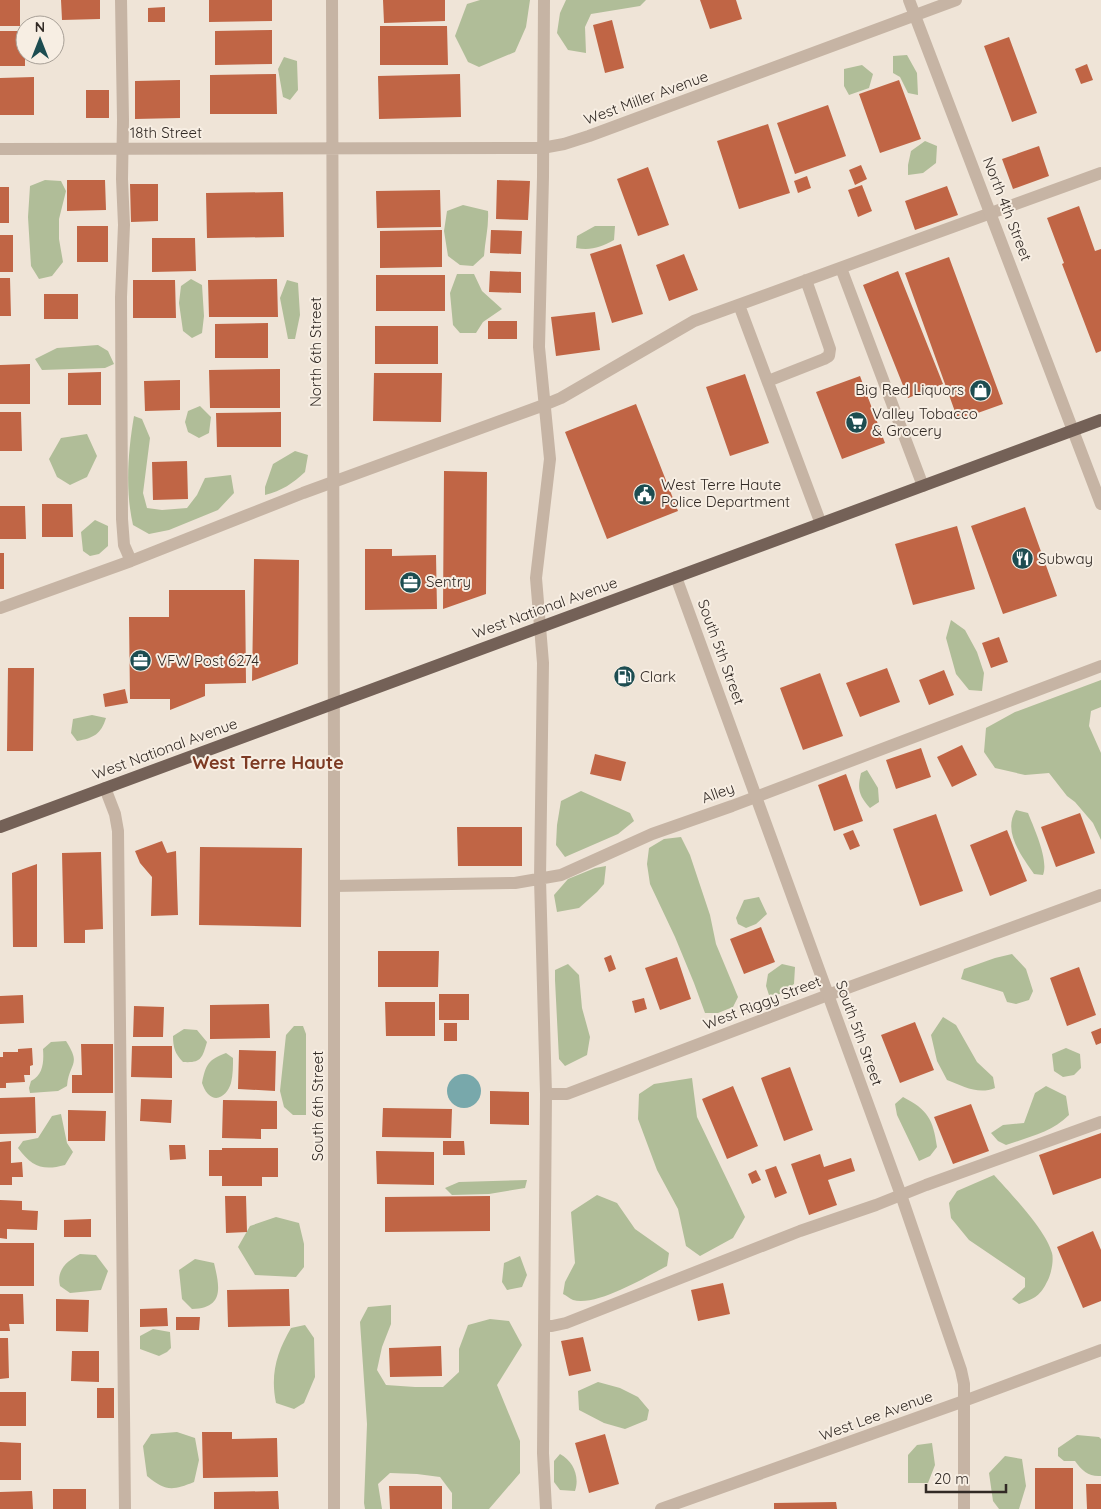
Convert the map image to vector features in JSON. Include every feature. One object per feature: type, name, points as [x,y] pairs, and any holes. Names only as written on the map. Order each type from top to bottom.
[{"type":"main road","name":"West National Avenue","points":[[0,827],[1101,420]]},
{"type":"street","points":[[121,0],[124,225],[121,307],[122,519],[124,545],[131,561]]},
{"type":"street","name":"North 6th Street","points":[[332,0],[333,704]]},
{"type":"street","points":[[544,0],[543,177],[539,347],[550,459],[536,578],[543,663],[540,879],[546,1094],[544,1326],[546,1509]]},
{"type":"street","name":"North 4th Street","points":[[909,0],[1101,504]]},
{"type":"street","name":"West Miller Avenue","points":[[332,150],[542,148],[564,144],[956,0]]},
{"type":"street","name":"18th Street","points":[[0,149],[332,150]]},
{"type":"street","points":[[0,608],[131,561],[333,482],[544,405],[569,393],[694,321],[991,214],[1101,172]]},
{"type":"street","points":[[841,268],[924,486]]},
{"type":"street","points":[[768,381],[829,356],[830,349],[806,280]]},
{"type":"street","points":[[739,305],[821,524]]},
{"type":"street","name":"South 5th Street","points":[[676,577],[902,1195],[961,1370],[964,1384],[964,1509]]},
{"type":"street","name":"Alley","points":[[334,886],[515,883],[561,875],[652,834],[1101,666]]},
{"type":"street","name":"South 6th Street","points":[[333,704],[334,1509]]},
{"type":"street","points":[[105,788],[115,814],[118,831],[123,1118],[125,1509]]},
{"type":"street","name":"West Riggy Street","points":[[546,1094],[567,1094],[828,995],[1101,895]]},
{"type":"street","points":[[544,1326],[566,1323],[800,1231],[1101,1122]]},
{"type":"street","name":"West Lee Avenue","points":[[661,1509],[1101,1350]]},
{"type":"green space","points":[[480,0],[530,0],[526,27],[515,52],[479,67],[468,62],[455,36],[467,4]]},
{"type":"green space","points":[[566,0],[646,0],[640,6],[591,14],[585,27],[586,53],[568,50],[557,33],[560,13]]},
{"type":"green space","points":[[907,55],[917,73],[918,95],[908,93],[900,77],[893,73],[893,56]]},
{"type":"green space","points":[[284,57],[297,61],[298,90],[290,100],[283,97],[278,69]]},
{"type":"green space","points":[[862,65],[873,74],[869,88],[849,95],[844,86],[844,69]]},
{"type":"green space","points":[[925,141],[937,146],[936,163],[923,173],[908,175],[911,151]]},
{"type":"green space","points":[[45,180],[61,181],[66,191],[59,219],[59,239],[63,262],[52,276],[39,279],[31,266],[28,217],[30,186]]},
{"type":"green space","points":[[463,205],[488,211],[484,256],[473,266],[460,265],[448,256],[444,231],[447,211]]},
{"type":"green space","points":[[595,226],[615,226],[614,240],[596,248],[576,248],[577,236]]},
{"type":"green space","points":[[457,274],[474,274],[482,291],[502,309],[483,322],[476,333],[460,333],[453,325],[450,293]]},
{"type":"green space","points":[[191,279],[202,285],[204,316],[202,333],[192,338],[183,331],[179,303],[181,286]]},
{"type":"green space","points":[[287,280],[298,283],[300,315],[295,339],[288,339],[280,298]]},
{"type":"green space","points":[[98,345],[108,351],[114,364],[105,368],[42,370],[35,359],[57,348]]},
{"type":"green space","points":[[200,406],[211,417],[209,433],[199,438],[188,432],[185,422],[188,411]]},
{"type":"green space","points":[[134,416],[142,419],[150,438],[143,493],[147,508],[162,510],[187,508],[197,495],[205,478],[231,475],[234,493],[218,510],[169,530],[149,534],[133,525],[130,512],[128,471]]},
{"type":"green space","points":[[87,434],[97,456],[87,477],[70,485],[57,477],[49,459],[61,438]]},
{"type":"green space","points":[[295,451],[308,455],[305,472],[287,486],[265,495],[265,487],[273,464]]},
{"type":"green space","points":[[95,520],[108,526],[108,546],[99,554],[90,556],[83,551],[81,532]]},
{"type":"green space","points":[[951,620],[965,630],[977,652],[984,673],[982,691],[969,690],[956,674],[946,638]]},
{"type":"green space","points":[[1101,680],[1101,707],[1091,711],[1089,726],[1101,753],[1101,840],[1093,823],[1075,802],[1067,796],[1049,773],[1025,775],[995,768],[984,752],[986,728],[1015,712]]},
{"type":"green space","points":[[92,715],[106,718],[102,728],[92,737],[77,741],[71,733],[73,719]]},
{"type":"green space","points":[[867,770],[878,788],[879,802],[870,808],[861,796],[859,788],[861,773]]},
{"type":"green space","points":[[581,791],[630,813],[634,821],[618,834],[565,857],[556,845],[561,801]]},
{"type":"green space","points":[[1016,810],[1028,813],[1037,835],[1044,861],[1043,875],[1034,874],[1015,844],[1011,827],[1012,818]]},
{"type":"green space","points":[[681,837],[690,855],[710,915],[716,944],[738,997],[733,1007],[718,1013],[705,1013],[675,937],[650,884],[647,864],[649,848],[664,839]]},
{"type":"green space","points":[[606,866],[604,884],[597,892],[579,908],[557,912],[554,895],[568,879],[595,868]]},
{"type":"green space","points":[[759,897],[767,914],[756,924],[746,928],[738,924],[736,918],[744,900]]},
{"type":"green space","points":[[1012,954],[1026,969],[1033,991],[1029,1000],[1016,1004],[1007,1002],[1003,992],[961,979],[964,969]]},
{"type":"green space","points":[[568,964],[579,975],[582,1008],[590,1037],[587,1055],[565,1066],[559,1059],[555,970]]},
{"type":"green space","points":[[782,964],[795,967],[794,984],[780,994],[769,995],[766,986],[768,974]]},
{"type":"green space","points":[[943,1017],[956,1025],[977,1062],[993,1077],[995,1088],[983,1091],[977,1090],[947,1080],[937,1061],[931,1035]]},
{"type":"green space","points":[[294,1026],[303,1026],[306,1034],[306,1115],[293,1115],[284,1107],[280,1091],[286,1035]]},
{"type":"green space","points":[[184,1029],[197,1030],[207,1042],[202,1056],[197,1061],[183,1062],[175,1050],[173,1036]]},
{"type":"green space","points":[[66,1041],[71,1049],[74,1060],[67,1086],[58,1091],[30,1093],[31,1081],[42,1068],[43,1049],[51,1042]]},
{"type":"green space","points":[[1066,1048],[1080,1054],[1081,1068],[1074,1075],[1063,1077],[1054,1071],[1052,1054]]},
{"type":"green space","points":[[226,1053],[233,1058],[231,1083],[225,1094],[215,1098],[205,1090],[202,1083],[203,1077],[209,1064],[215,1058]]},
{"type":"green space","points":[[692,1078],[697,1117],[745,1217],[733,1238],[700,1256],[686,1246],[678,1209],[657,1170],[638,1119],[639,1094],[654,1084]]},
{"type":"green space","points":[[1046,1086],[1066,1096],[1069,1115],[1048,1130],[1032,1136],[1006,1145],[998,1141],[991,1133],[1003,1125],[1024,1123],[1035,1093]]},
{"type":"green space","points":[[903,1097],[924,1111],[934,1129],[937,1147],[930,1156],[919,1161],[897,1115],[895,1104]]},
{"type":"green space","points":[[61,1114],[67,1143],[73,1152],[65,1165],[50,1168],[38,1166],[28,1160],[18,1148],[23,1141],[38,1138],[52,1116]]},
{"type":"green space","points":[[994,1175],[1035,1223],[1043,1234],[1052,1253],[1051,1271],[1042,1290],[1034,1298],[1019,1304],[1012,1299],[1025,1287],[1025,1278],[969,1240],[951,1218],[949,1203],[957,1191]]},
{"type":"green space","points":[[527,1180],[525,1188],[489,1194],[452,1195],[445,1188],[459,1182]]},
{"type":"green space","points":[[597,1195],[617,1203],[635,1229],[669,1253],[667,1266],[621,1290],[594,1299],[573,1300],[563,1294],[565,1282],[575,1263],[571,1212]]},
{"type":"green space","points":[[276,1217],[299,1223],[304,1244],[304,1267],[296,1277],[255,1275],[238,1247],[250,1226]]},
{"type":"green space","points":[[80,1254],[96,1255],[108,1271],[101,1290],[70,1293],[60,1286],[61,1271],[71,1260]]},
{"type":"green space","points":[[520,1256],[527,1275],[522,1287],[507,1290],[502,1282],[504,1263]]},
{"type":"green space","points":[[195,1259],[214,1263],[218,1288],[215,1301],[202,1308],[192,1309],[182,1299],[179,1270]]},
{"type":"green space","points":[[391,1305],[391,1324],[382,1347],[377,1370],[386,1385],[443,1387],[459,1372],[459,1349],[468,1325],[490,1319],[509,1321],[522,1345],[497,1385],[520,1441],[520,1473],[489,1509],[452,1509],[452,1493],[440,1477],[390,1473],[378,1484],[382,1509],[365,1509],[367,1424],[360,1322],[368,1307]]},
{"type":"green space","points":[[305,1325],[314,1338],[315,1377],[304,1403],[294,1409],[276,1403],[274,1373],[282,1346],[291,1328]]},
{"type":"green space","points":[[153,1329],[170,1332],[171,1348],[159,1356],[140,1349],[140,1336]]},
{"type":"green space","points":[[598,1382],[620,1388],[638,1397],[649,1410],[647,1420],[625,1429],[604,1423],[579,1410],[578,1391]]},
{"type":"green space","points":[[177,1432],[195,1438],[199,1460],[194,1482],[180,1487],[169,1488],[159,1485],[147,1476],[143,1446],[151,1434]]},
{"type":"green space","points":[[1077,1435],[1099,1437],[1101,1439],[1101,1476],[1089,1474],[1075,1461],[1064,1461],[1058,1456],[1058,1448]]},
{"type":"green space","points":[[932,1443],[935,1465],[928,1483],[908,1483],[908,1455],[917,1445]]},
{"type":"green space","points":[[560,1454],[572,1465],[577,1480],[575,1491],[560,1490],[554,1482],[554,1461]]},
{"type":"green space","points":[[1005,1456],[1022,1459],[1026,1486],[1019,1509],[999,1509],[993,1501],[989,1473]]},
{"type":"water","points":[[464,1074],[476,1079],[481,1091],[476,1103],[464,1108],[452,1103],[447,1091],[452,1079]]},
{"type":"building","points":[[0,0],[20,0],[20,15],[15,15],[15,26],[0,26]]},
{"type":"building","points":[[61,0],[100,0],[100,19],[65,20],[65,15],[62,15]]},
{"type":"building","points":[[209,0],[272,0],[272,21],[209,22]]},
{"type":"building","points":[[383,0],[445,0],[445,21],[384,23]]},
{"type":"building","points":[[700,0],[736,0],[742,19],[710,29]]},
{"type":"building","points":[[165,7],[165,22],[148,22],[148,8]]},
{"type":"building","points":[[612,20],[624,68],[605,73],[593,25]]},
{"type":"building","points":[[380,26],[447,26],[448,65],[380,65]]},
{"type":"building","points":[[272,30],[272,64],[215,65],[215,31]]},
{"type":"building","points":[[0,31],[15,31],[15,65],[25,66],[0,66]]},
{"type":"building","points":[[1009,37],[1037,113],[1012,122],[984,46]]},
{"type":"building","points":[[1087,64],[1093,80],[1081,84],[1075,69]]},
{"type":"building","points":[[276,74],[277,114],[210,114],[210,75]]},
{"type":"building","points":[[460,74],[461,117],[379,119],[378,76]]},
{"type":"building","points":[[34,77],[34,115],[0,115],[0,78]]},
{"type":"building","points":[[180,80],[180,118],[135,119],[135,81]]},
{"type":"building","points":[[899,80],[921,139],[880,153],[859,94]]},
{"type":"building","points":[[86,90],[109,90],[109,118],[86,118]]},
{"type":"building","points":[[828,105],[846,156],[795,174],[777,123]]},
{"type":"building","points":[[768,124],[790,193],[739,209],[717,141]]},
{"type":"building","points":[[1039,146],[1049,176],[1013,189],[1002,159]]},
{"type":"building","points":[[861,165],[867,179],[855,185],[849,170]]},
{"type":"building","points":[[648,167],[669,225],[638,236],[617,179]]},
{"type":"building","points":[[807,176],[811,188],[798,193],[794,181]]},
{"type":"building","points":[[67,180],[105,180],[106,210],[67,211]]},
{"type":"building","points":[[497,180],[530,181],[528,220],[496,219]]},
{"type":"building","points":[[130,184],[158,184],[158,221],[131,222]]},
{"type":"building","points":[[862,185],[872,211],[858,217],[848,190]]},
{"type":"building","points":[[947,186],[958,215],[915,230],[905,201]]},
{"type":"building","points":[[0,187],[9,187],[9,223],[0,223]]},
{"type":"building","points":[[440,190],[441,227],[377,228],[376,191]]},
{"type":"building","points":[[283,192],[284,237],[207,238],[206,193]]},
{"type":"building","points":[[1079,206],[1095,251],[1101,249],[1101,351],[1096,353],[1062,264],[1064,263],[1047,218]]},
{"type":"building","points":[[77,226],[108,226],[108,262],[77,262]]},
{"type":"building","points":[[442,230],[442,267],[380,268],[380,231]]},
{"type":"building","points":[[491,230],[522,231],[521,254],[490,253]]},
{"type":"building","points":[[0,235],[13,235],[13,272],[0,272]]},
{"type":"building","points":[[152,238],[195,238],[196,271],[152,272]]},
{"type":"building","points":[[621,244],[643,314],[612,323],[590,254]]},
{"type":"building","points":[[684,254],[698,290],[669,301],[656,265]]},
{"type":"building","points":[[949,257],[1003,404],[958,420],[905,273]]},
{"type":"building","points":[[490,271],[521,272],[521,293],[489,292]]},
{"type":"building","points":[[898,271],[943,384],[908,398],[863,285]]},
{"type":"building","points":[[376,275],[445,275],[445,311],[376,311]]},
{"type":"building","points":[[0,278],[10,278],[11,316],[0,316]]},
{"type":"building","points":[[277,279],[278,317],[209,317],[208,280]]},
{"type":"building","points":[[133,280],[175,280],[176,318],[133,318]]},
{"type":"building","points":[[44,294],[78,294],[78,319],[44,319]]},
{"type":"building","points":[[595,312],[600,350],[556,356],[551,317]]},
{"type":"building","points":[[488,321],[517,321],[517,339],[488,339]]},
{"type":"building","points":[[268,323],[268,358],[215,358],[215,324]]},
{"type":"building","points":[[375,326],[438,326],[438,364],[375,364]]},
{"type":"building","points":[[30,364],[30,404],[0,404],[0,365]]},
{"type":"building","points":[[280,369],[280,408],[210,408],[209,370]]},
{"type":"building","points":[[101,372],[101,405],[68,405],[68,373]]},
{"type":"building","points":[[374,373],[442,373],[441,422],[373,421]]},
{"type":"building","points":[[745,374],[769,443],[730,456],[706,387]]},
{"type":"building","points":[[860,376],[885,443],[842,459],[816,392]]},
{"type":"building","points":[[180,380],[180,410],[145,411],[144,381]]},
{"type":"building","points":[[636,404],[678,511],[607,539],[565,432]]},
{"type":"building","points":[[0,412],[21,412],[22,451],[0,451]]},
{"type":"building","points":[[281,412],[281,447],[217,447],[216,413]]},
{"type":"building","points":[[187,461],[188,499],[153,500],[152,462]]},
{"type":"building","points":[[444,471],[487,472],[486,594],[443,609]]},
{"type":"building","points":[[42,504],[72,504],[73,537],[42,537]]},
{"type":"building","points":[[0,506],[25,506],[26,539],[0,539]]},
{"type":"building","points":[[1025,507],[1057,596],[1003,614],[971,526]]},
{"type":"building","points":[[957,526],[975,589],[913,605],[895,544]]},
{"type":"building","points":[[365,549],[392,549],[392,556],[436,555],[437,609],[365,610]]},
{"type":"building","points":[[0,553],[4,553],[4,589],[0,589]]},
{"type":"building","points":[[254,559],[299,560],[298,664],[252,681]]},
{"type":"building","points":[[169,590],[245,590],[246,683],[205,684],[205,696],[170,710],[170,699],[130,699],[129,617],[169,617]]},
{"type":"building","points":[[999,637],[1008,662],[991,668],[982,643]]},
{"type":"building","points":[[8,668],[34,668],[33,751],[7,751]]},
{"type":"building","points":[[887,668],[900,702],[860,717],[846,683]]},
{"type":"building","points":[[944,670],[954,695],[929,705],[919,680]]},
{"type":"building","points":[[820,673],[843,736],[803,750],[780,688]]},
{"type":"building","points":[[125,689],[128,703],[105,707],[103,694]]},
{"type":"building","points":[[962,745],[977,775],[952,787],[937,757]]},
{"type":"building","points":[[921,748],[931,777],[896,789],[886,760]]},
{"type":"building","points":[[595,754],[626,762],[621,781],[590,774]]},
{"type":"building","points":[[846,774],[863,821],[834,831],[818,785]]},
{"type":"building","points":[[1080,813],[1095,853],[1056,867],[1041,827]]},
{"type":"building","points":[[936,814],[963,891],[920,906],[893,829]]},
{"type":"building","points":[[457,827],[522,827],[522,866],[458,866]]},
{"type":"building","points":[[853,830],[860,846],[850,850],[843,834]]},
{"type":"building","points":[[1007,830],[1027,881],[990,896],[970,845]]},
{"type":"building","points":[[162,841],[167,853],[176,851],[178,915],[151,916],[152,877],[140,863],[135,851]]},
{"type":"building","points":[[200,847],[302,848],[301,927],[199,925]]},
{"type":"building","points":[[101,852],[103,929],[85,930],[85,943],[64,943],[62,853]]},
{"type":"building","points":[[37,864],[37,947],[13,947],[12,873]]},
{"type":"building","points":[[761,927],[775,962],[744,974],[730,939]]},
{"type":"building","points":[[378,951],[439,951],[438,987],[378,987]]},
{"type":"building","points":[[611,955],[616,969],[609,972],[604,958]]},
{"type":"building","points":[[677,957],[691,999],[660,1010],[645,968]]},
{"type":"building","points":[[1079,967],[1096,1015],[1067,1026],[1050,978]]},
{"type":"building","points":[[439,994],[469,994],[469,1020],[439,1020]]},
{"type":"building","points":[[23,995],[24,1023],[0,1024],[0,996]]},
{"type":"building","points":[[644,998],[647,1009],[635,1013],[632,1001]]},
{"type":"building","points":[[385,1002],[435,1002],[435,1036],[386,1036]]},
{"type":"building","points":[[269,1004],[270,1038],[210,1039],[210,1005]]},
{"type":"building","points":[[134,1006],[164,1007],[163,1037],[133,1037]]},
{"type":"building","points":[[915,1022],[934,1070],[900,1083],[881,1035]]},
{"type":"building","points":[[444,1023],[457,1023],[457,1041],[444,1041]]},
{"type":"building","points":[[1101,1028],[1101,1043],[1096,1045],[1091,1032]]},
{"type":"building","points":[[81,1044],[113,1044],[113,1093],[72,1093],[72,1075],[82,1075]]},
{"type":"building","points":[[132,1046],[172,1046],[172,1078],[131,1077]]},
{"type":"building","points":[[32,1048],[33,1065],[30,1066],[30,1075],[24,1075],[25,1082],[6,1083],[6,1088],[0,1088],[0,1057],[3,1057],[3,1052],[18,1052],[18,1049]]},
{"type":"building","points":[[239,1050],[276,1051],[275,1091],[238,1089]]},
{"type":"building","points":[[790,1067],[813,1130],[784,1141],[761,1078]]},
{"type":"building","points":[[733,1086],[758,1146],[727,1159],[702,1099]]},
{"type":"building","points":[[490,1091],[529,1092],[529,1125],[490,1124]]},
{"type":"building","points":[[35,1097],[36,1133],[0,1134],[0,1098]]},
{"type":"building","points":[[141,1099],[172,1100],[171,1123],[140,1121]]},
{"type":"building","points":[[223,1100],[277,1101],[277,1129],[261,1129],[261,1139],[222,1138]]},
{"type":"building","points":[[971,1104],[989,1151],[953,1164],[934,1117]]},
{"type":"building","points":[[383,1108],[452,1109],[451,1138],[382,1137]]},
{"type":"building","points":[[68,1110],[106,1111],[105,1141],[68,1141]]},
{"type":"building","points":[[1101,1133],[1101,1178],[1053,1195],[1039,1155]]},
{"type":"building","points":[[11,1141],[11,1163],[22,1162],[23,1177],[12,1177],[12,1185],[0,1185],[0,1142]]},
{"type":"building","points":[[443,1141],[464,1141],[465,1155],[443,1155]]},
{"type":"building","points":[[169,1145],[185,1145],[186,1159],[170,1160]]},
{"type":"building","points":[[222,1148],[278,1148],[278,1177],[262,1177],[262,1186],[222,1186],[222,1176],[209,1176],[209,1150],[222,1150]]},
{"type":"building","points":[[376,1151],[434,1152],[434,1185],[377,1184]]},
{"type":"building","points":[[820,1154],[824,1167],[851,1158],[855,1171],[828,1180],[837,1205],[809,1215],[791,1164]]},
{"type":"building","points":[[776,1166],[787,1193],[775,1198],[765,1170]]},
{"type":"building","points":[[756,1170],[761,1180],[752,1184],[748,1174]]},
{"type":"building","points":[[225,1196],[246,1196],[247,1232],[226,1233]]},
{"type":"building","points":[[490,1196],[490,1231],[385,1232],[385,1197]]},
{"type":"building","points":[[0,1200],[22,1201],[22,1210],[38,1211],[37,1230],[7,1229],[7,1239],[0,1238]]},
{"type":"building","points":[[91,1219],[91,1237],[64,1237],[64,1220]]},
{"type":"building","points":[[1093,1231],[1101,1250],[1101,1301],[1083,1308],[1057,1247]]},
{"type":"building","points":[[0,1243],[34,1243],[34,1286],[0,1286]]},
{"type":"building","points":[[723,1283],[730,1314],[698,1321],[691,1290]]},
{"type":"building","points":[[289,1289],[290,1326],[228,1327],[227,1290]]},
{"type":"building","points":[[0,1294],[23,1294],[24,1324],[9,1324],[10,1331],[0,1331]]},
{"type":"building","points":[[56,1299],[89,1300],[88,1332],[56,1331]]},
{"type":"building","points":[[167,1308],[168,1326],[140,1327],[140,1309]]},
{"type":"building","points":[[176,1317],[200,1317],[199,1330],[176,1330]]},
{"type":"building","points":[[583,1337],[591,1371],[569,1376],[561,1341]]},
{"type":"building","points":[[0,1338],[8,1338],[9,1378],[0,1379]]},
{"type":"building","points":[[441,1346],[442,1376],[390,1377],[389,1348]]},
{"type":"building","points":[[72,1351],[99,1351],[99,1382],[71,1381]]},
{"type":"building","points":[[97,1388],[114,1388],[114,1418],[97,1418]]},
{"type":"building","points":[[0,1392],[26,1392],[26,1426],[0,1426]]},
{"type":"building","points":[[202,1432],[232,1432],[232,1439],[277,1438],[278,1477],[203,1478]]},
{"type":"building","points":[[605,1434],[619,1484],[589,1493],[575,1443]]},
{"type":"building","points":[[0,1442],[21,1443],[21,1480],[0,1480]]},
{"type":"building","points":[[1035,1468],[1073,1468],[1073,1509],[1035,1509]]},
{"type":"building","points":[[1086,1484],[1101,1484],[1101,1509],[1087,1509]]},
{"type":"building","points":[[389,1486],[442,1486],[442,1509],[390,1509]]},
{"type":"building","points":[[53,1489],[86,1489],[86,1509],[53,1509]]},
{"type":"building","points":[[32,1491],[33,1509],[0,1509],[0,1492]]},
{"type":"building","points":[[278,1491],[279,1509],[214,1509],[214,1492]]},
{"type":"building","points":[[836,1502],[837,1509],[774,1509],[774,1503]]},
{"type":"place","name":"Big Red Liquors","points":[[980,390]]},
{"type":"place","name":"Valley Tobacco & Grocery","points":[[856,423]]},
{"type":"place","name":"West Terre Haute Police Department","points":[[645,494]]},
{"type":"place","name":"Subway","points":[[1022,559]]},
{"type":"place","name":"Sentry","points":[[410,582]]},
{"type":"place","name":"VFW Post 6274","points":[[141,661]]},
{"type":"place","name":"Clark","points":[[624,677]]},
{"type":"district","name":"West Terre Haute","points":[[268,763]]}]
